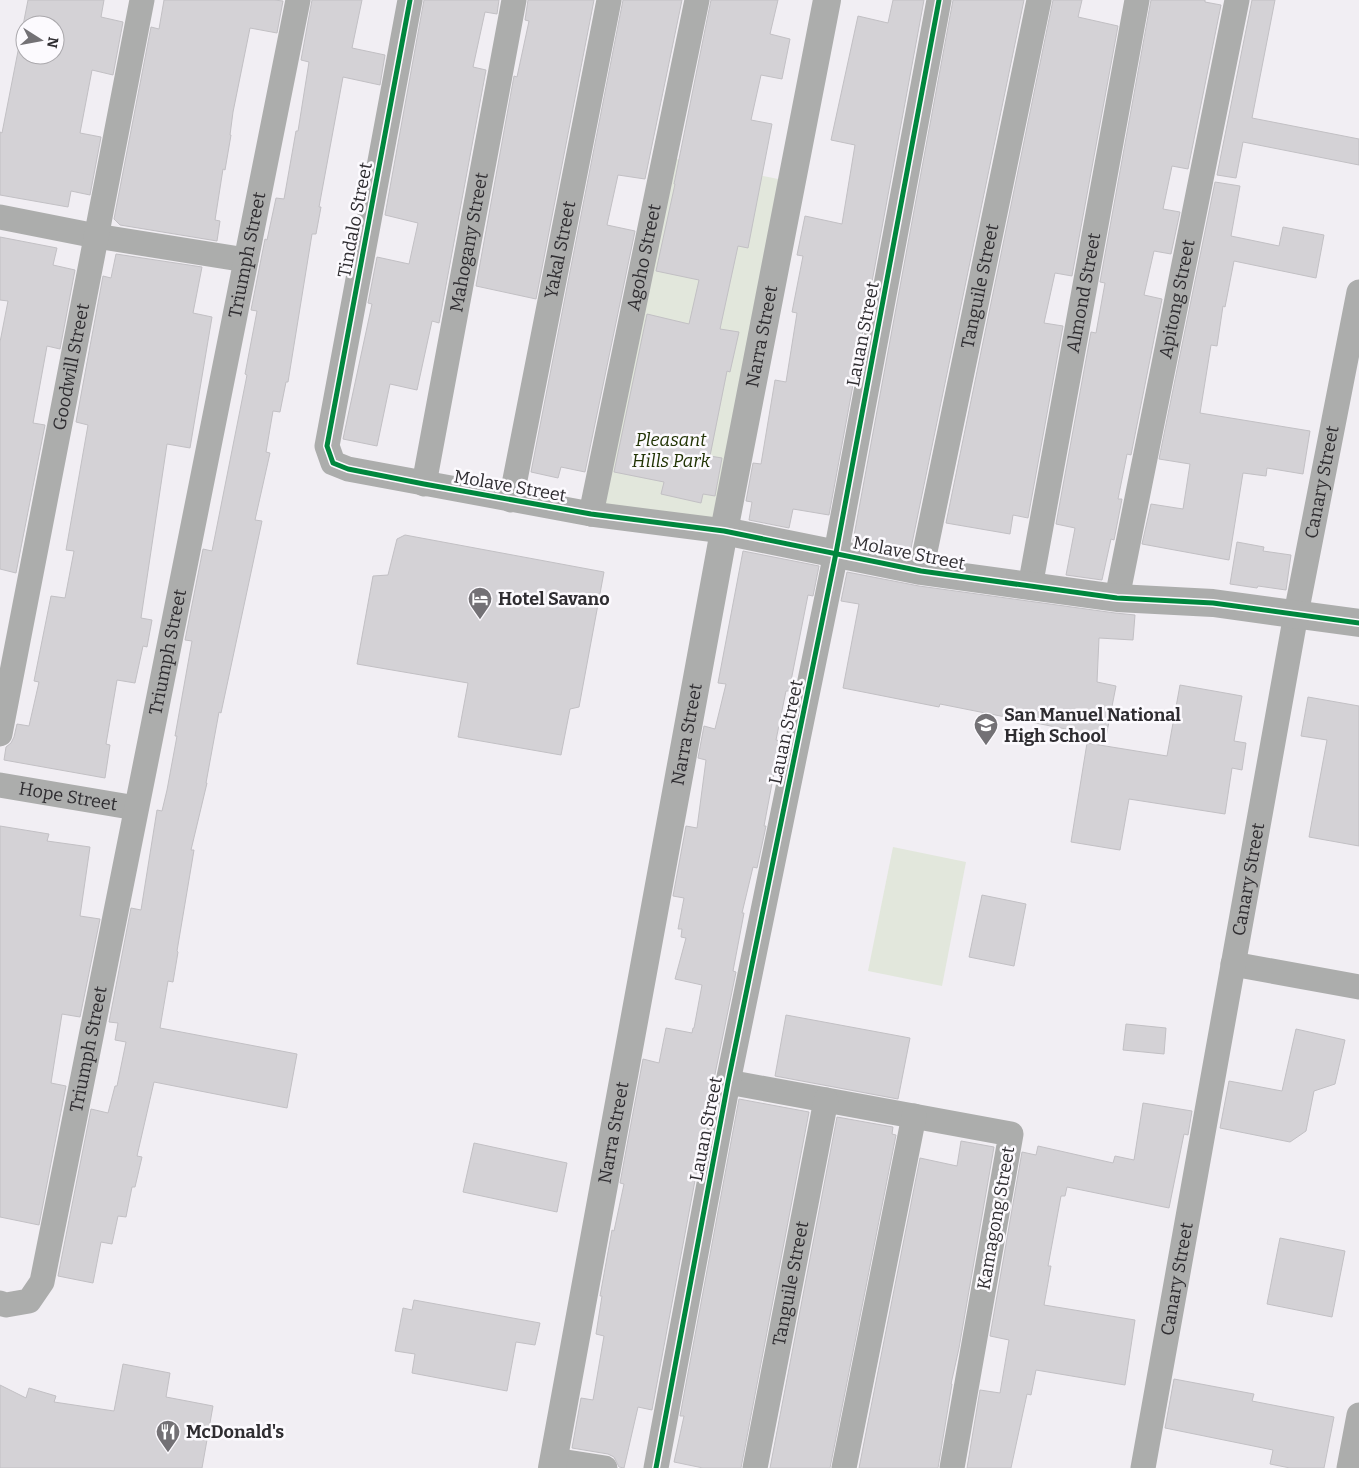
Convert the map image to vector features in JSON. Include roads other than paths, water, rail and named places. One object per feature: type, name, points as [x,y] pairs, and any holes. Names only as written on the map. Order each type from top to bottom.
[{"type":"street","name":"Goodwill Street","points":[[0,734],[142,0]]},
{"type":"street","name":"Triumph Street","points":[[0,1303],[6,1305],[29,1301],[42,1282],[298,0]]},
{"type":"street","name":"Tindalo Street","points":[[327,446],[410,0]]},
{"type":"street","name":"Mahogany Street","points":[[424,484],[514,0]]},
{"type":"street","name":"Yakal Street","points":[[512,500],[609,0]]},
{"type":"street","name":"Agoho Street","points":[[590,514],[697,0]]},
{"type":"street","name":"Narra Street","points":[[553,1464],[724,531],[826,0]]},
{"type":"street","name":"Lauan Street","points":[[656,1468],[728,1082],[836,553],[939,0]]},
{"type":"street","name":"Tanguile Street","points":[[921,571],[1039,0]]},
{"type":"street","name":"Almond Street","points":[[1030,587],[1137,0]]},
{"type":"street","name":"Apitong Street","points":[[1117,598],[1237,0]]},
{"type":"street","points":[[0,217],[96,236],[246,260]]},
{"type":"street","name":"Canary Street","points":[[1143,1468],[1296,614],[1359,292]]},
{"type":"street","name":"Molave Street","points":[[327,446],[333,463],[348,469],[590,514],[724,531],[921,571],[1117,598],[1212,604],[1359,623]]},
{"type":"street","name":"Hope Street","points":[[0,785],[136,808]]},
{"type":"street","points":[[1233,964],[1359,987]]},
{"type":"street","name":"Kamagong Street","points":[[728,1082],[1011,1134],[952,1468]]},
{"type":"street","name":"Tanguile Street","points":[[755,1468],[826,1100]]},
{"type":"street","points":[[844,1468],[914,1116]]},
{"type":"street","points":[[1349,1468],[1359,1415]]},
{"type":"street","points":[[553,1464],[605,1468]]},
{"type":"place","name":"Hotel Savano","points":[[480,620]]},
{"type":"place","name":"San Manuel National High School","points":[[986,746]]},
{"type":"place","name":"McDonald's","points":[[168,1453]]},
{"type":"park label","name":"Pleasant Hills Park","points":[[671,450]]}]
